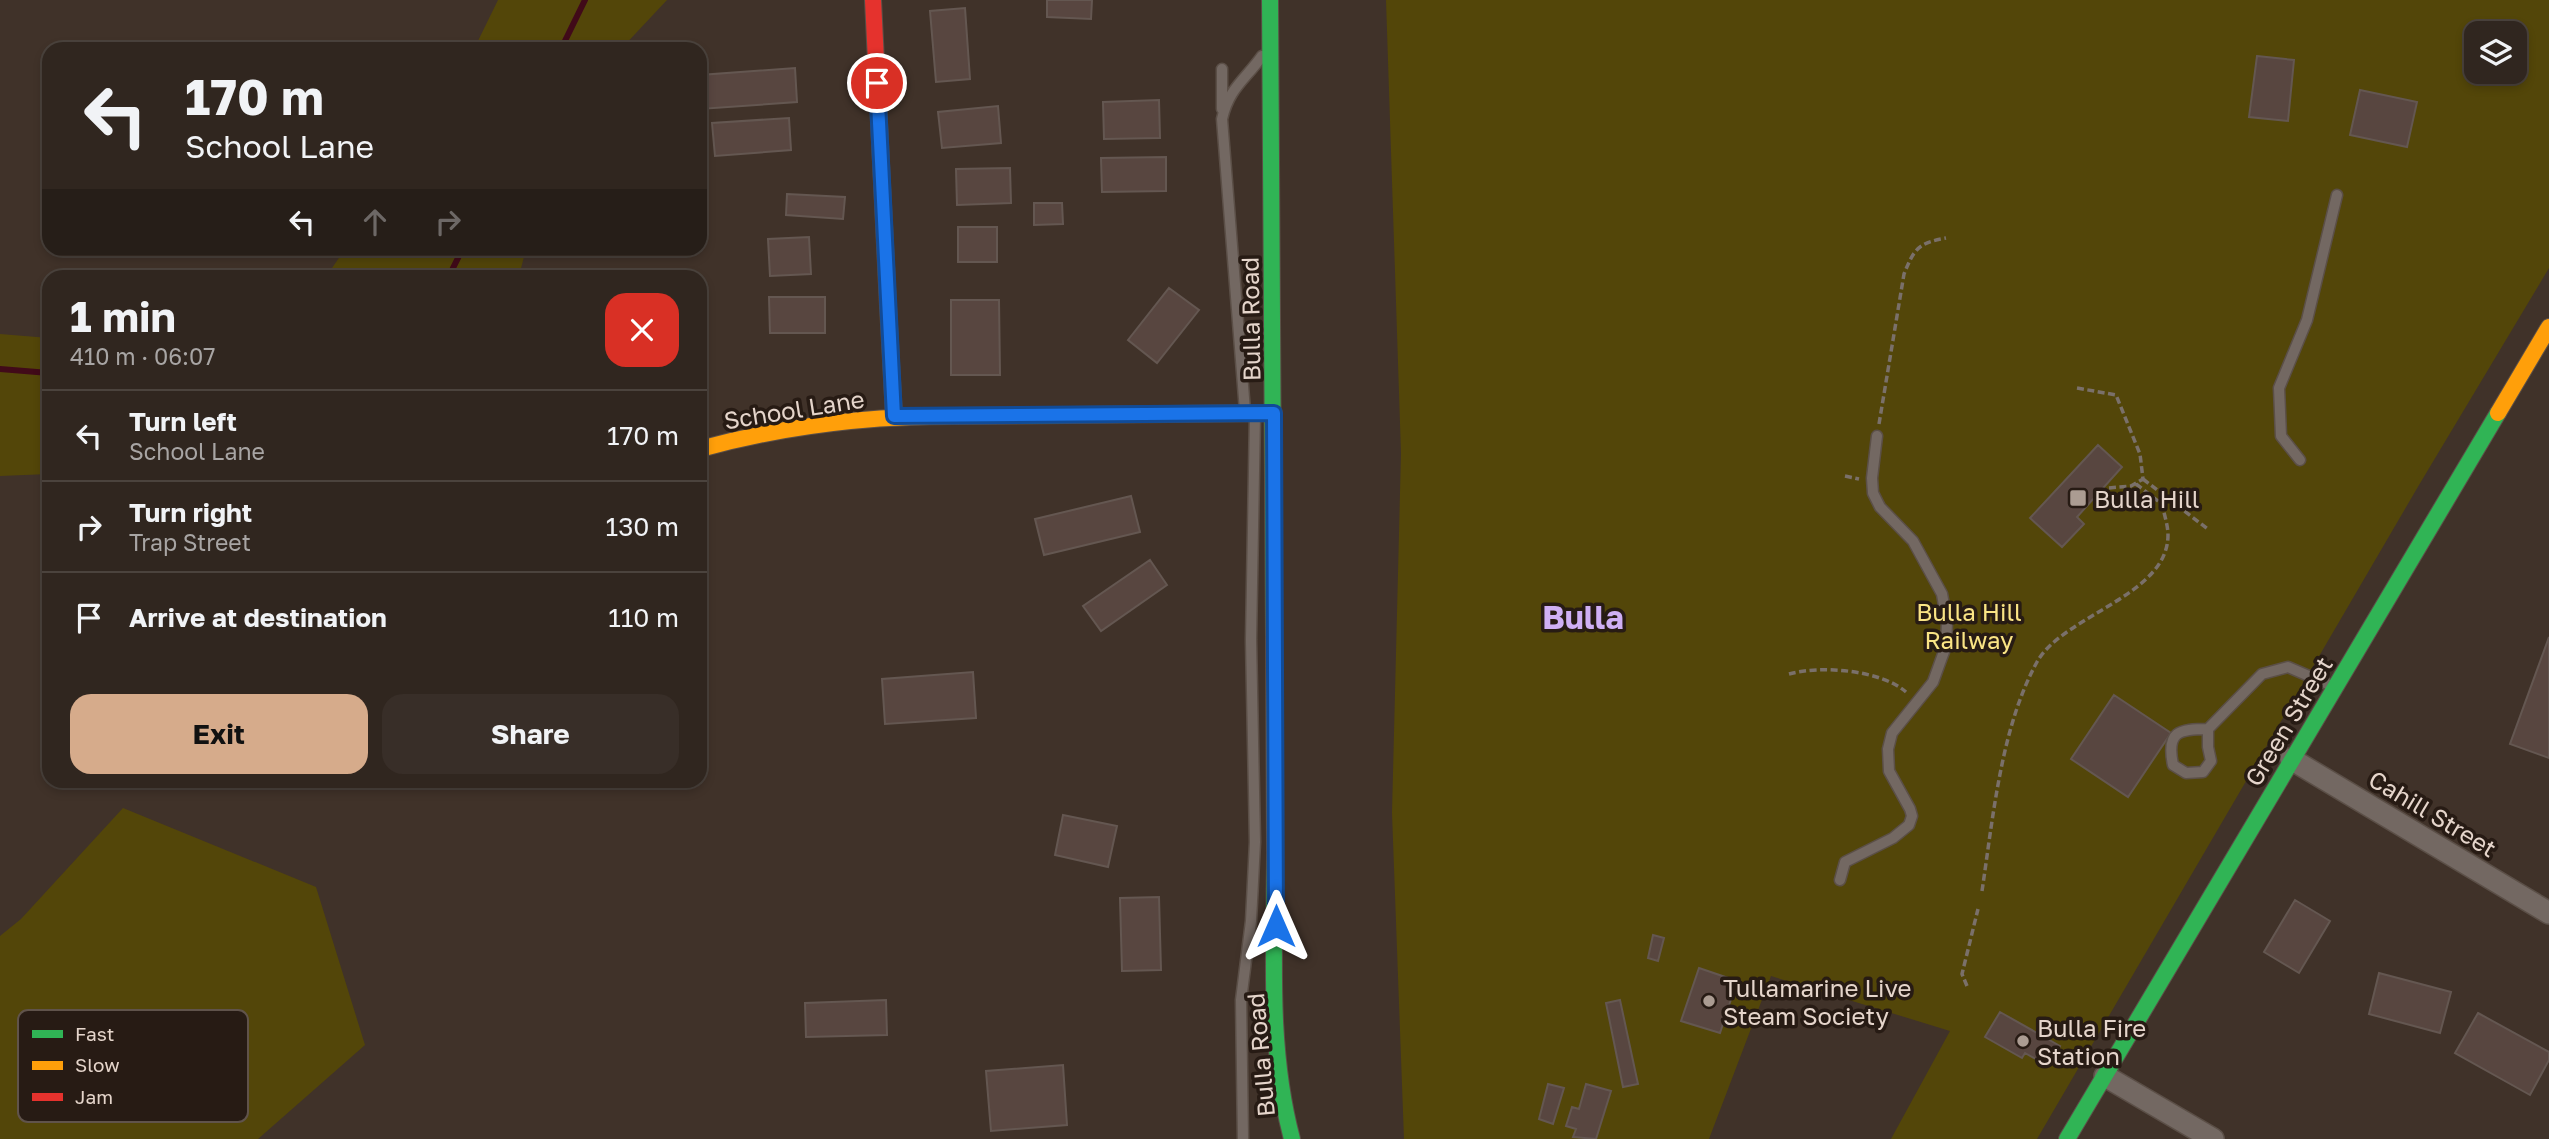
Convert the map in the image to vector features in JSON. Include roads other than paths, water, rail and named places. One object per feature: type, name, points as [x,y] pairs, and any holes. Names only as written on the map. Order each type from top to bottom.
[{"type":"street","points":[[873,0],[894,416]]},
{"type":"street","name":"Bulla Road","points":[[1270,0],[1276,1034],[1283,1105],[1292,1139]]},
{"type":"street","name":"Green Street","points":[[2067,1139],[2549,327]]},
{"type":"street","name":"School Lane","points":[[707,447],[755,434],[894,416],[1274,413]]},
{"type":"street","name":"Cahill Street","points":[[2291,759],[2549,913]]},
{"type":"street","points":[[2105,1076],[2214,1139]]},
{"type":"lane","points":[[1222,119],[1234,88],[1258,63],[1270,42]]},
{"type":"lane","name":"Bulla Road","points":[[1222,69],[1222,119],[1250,414],[1255,842],[1251,920],[1241,1000],[1243,1139]]},
{"type":"lane","points":[[2300,460],[2281,436],[2279,388],[2307,320],[2337,195]]},
{"type":"lane","points":[[1840,880],[1845,862],[1893,838],[1909,825],[1912,816],[1889,771],[1888,749],[1892,733],[1933,682],[1946,646],[1944,600],[1913,541],[1880,507],[1873,492],[1877,436]]},
{"type":"lane","points":[[2208,729],[2183,729],[2174,738],[2171,752],[2173,765],[2186,773],[2203,772],[2211,761],[2208,729],[2262,674],[2288,667],[2334,687]]},
{"type":"waterway","points":[[564,42],[585,0]]},
{"type":"waterway","points":[[452,270],[459,256]]},
{"type":"waterway","points":[[0,369],[42,372]]},
{"type":"place","name":"Bulla Hill","points":[[2078,498]]},
{"type":"place","name":"Tullamarine Live Steam Society","points":[[1709,1001]]},
{"type":"place","name":"Bulla Fire Station","points":[[2023,1041]]},
{"type":"district","name":"Bulla","points":[[1583,617]]},
{"type":"park label","name":"Bulla Hill Railway","points":[[1969,625]]}]
